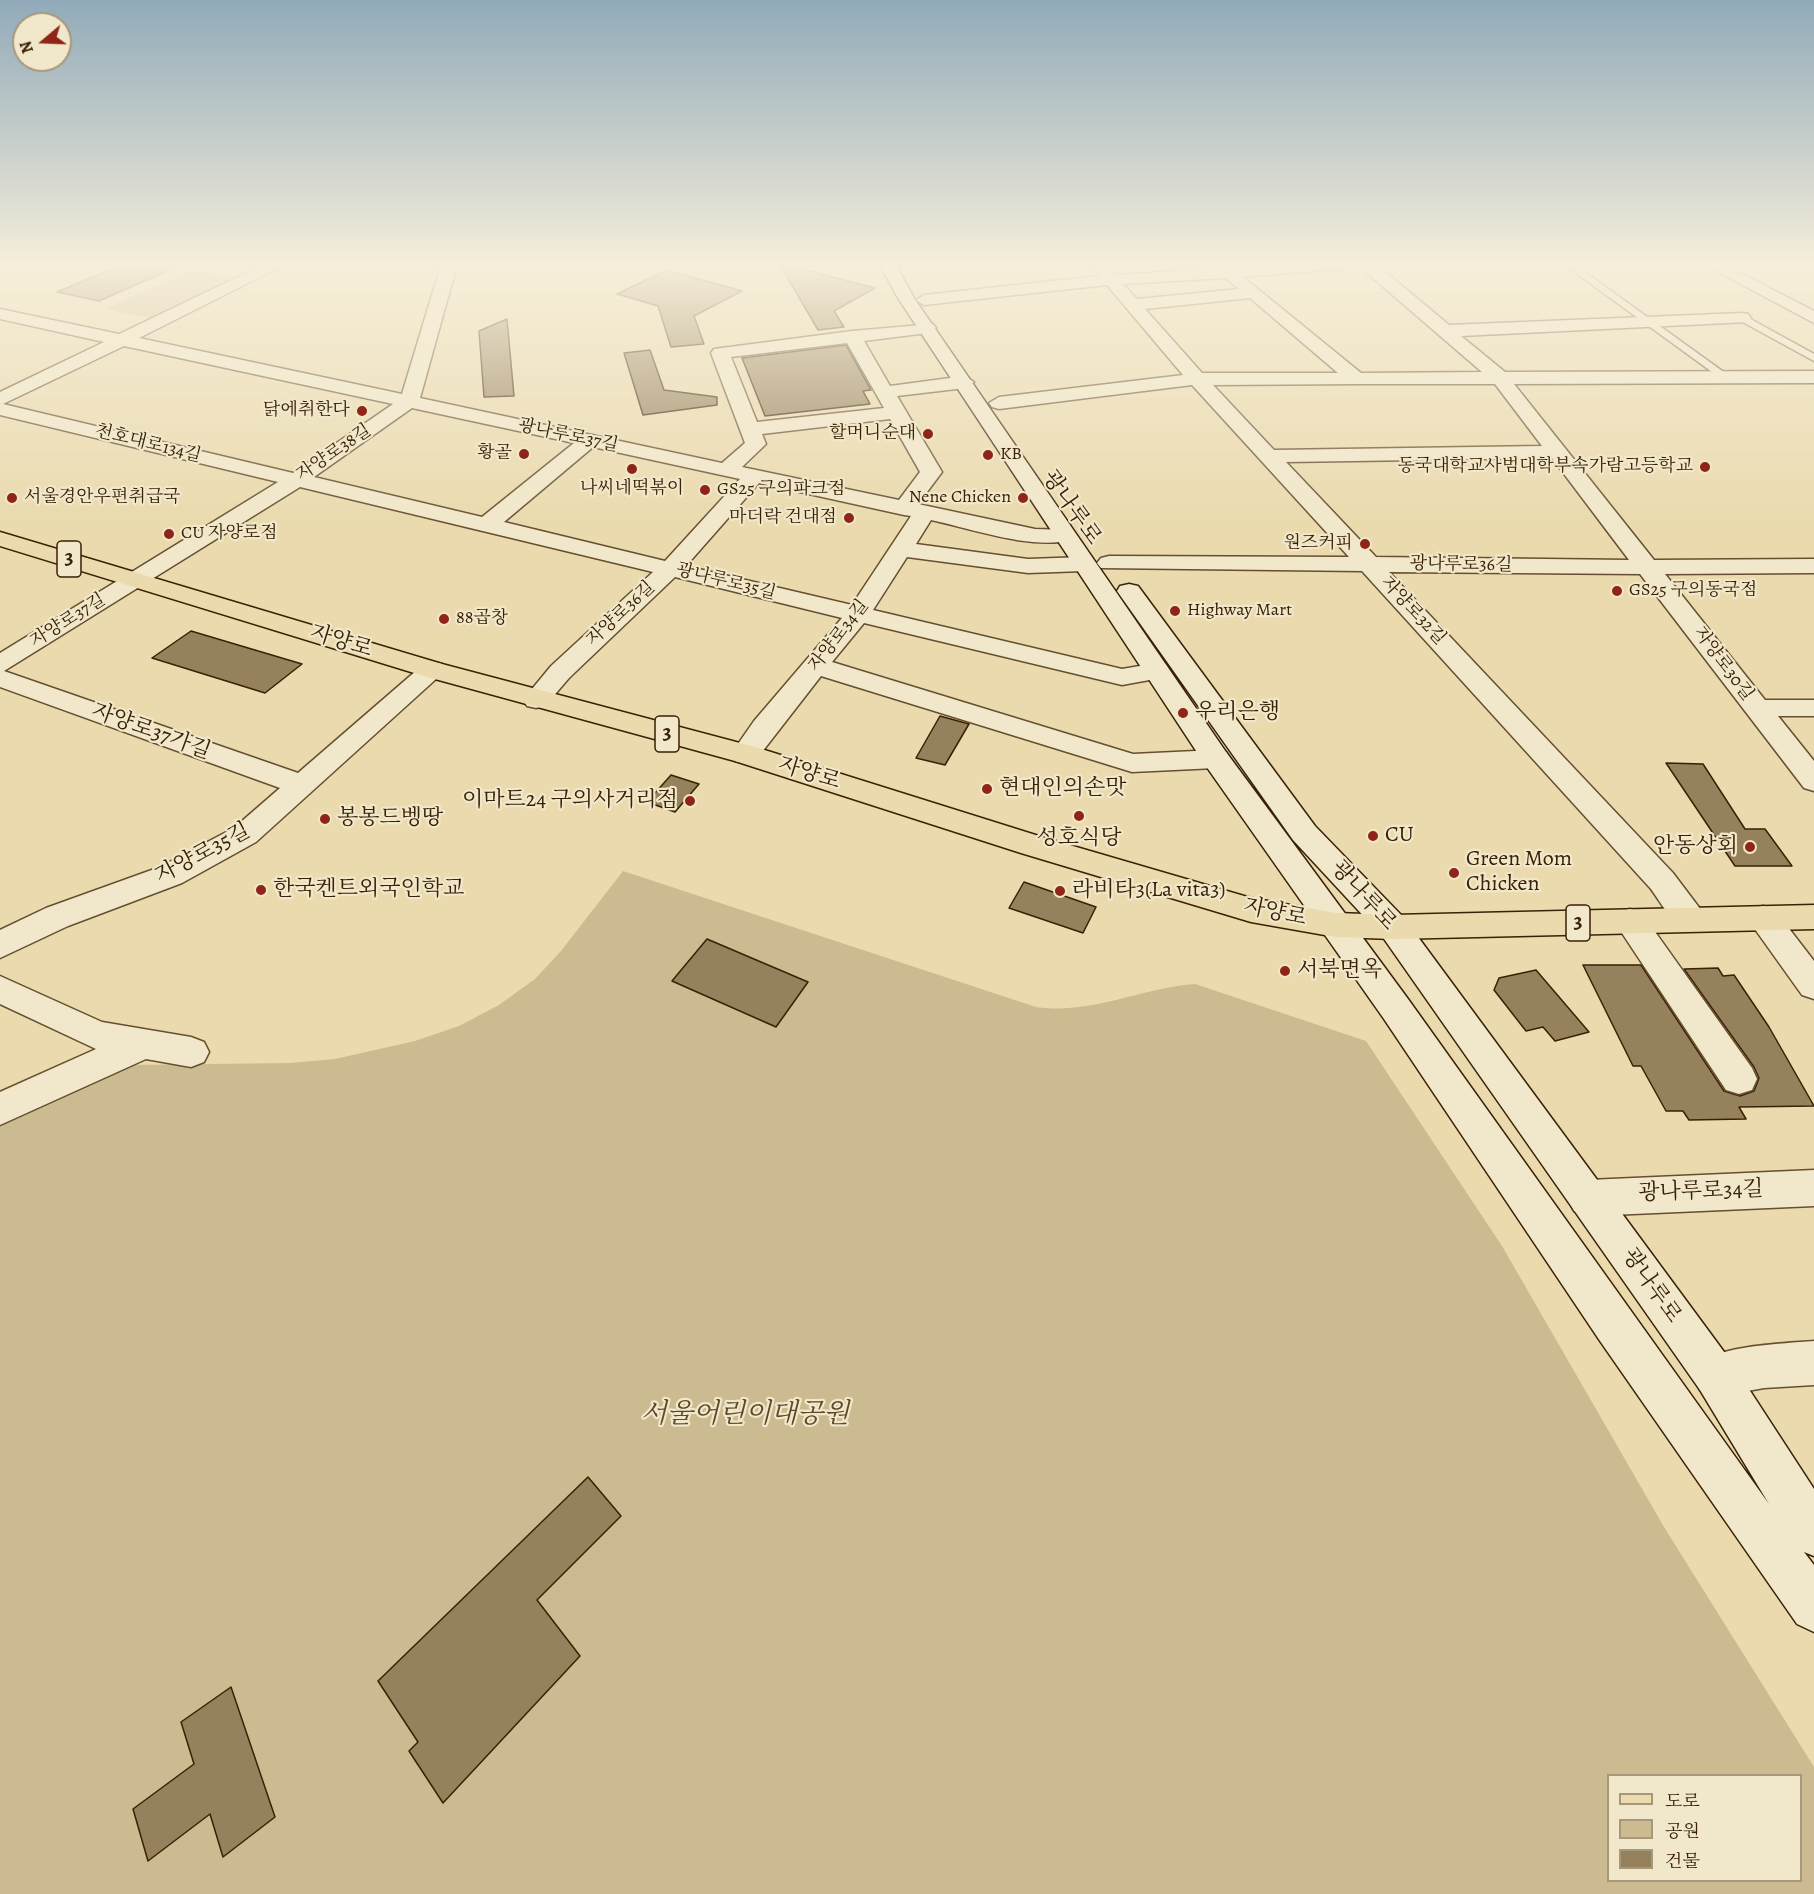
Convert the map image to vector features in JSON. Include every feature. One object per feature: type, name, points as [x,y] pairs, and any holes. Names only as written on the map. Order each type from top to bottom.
[{"type":"main road","name":"자양로","points":[[0,539],[536,700],[746,754],[1032,845],[1251,910],[1336,925],[1393,927],[1691,918],[1814,917]]},
{"type":"street","points":[[0,399],[94,353]]},
{"type":"street","name":"광나루로37길","points":[[184,353],[1035,536],[1064,535]]},
{"type":"street","points":[[410,402],[424,353]]},
{"type":"street","points":[[720,353],[756,444],[726,470]]},
{"type":"street","points":[[862,353],[931,471],[914,510]]},
{"type":"street","name":"광나루로","points":[[945,353],[1064,535],[1216,759],[1336,925],[1814,1607]]},
{"type":"street","name":"광나루로","points":[[963,353],[1109,563],[1304,833],[1393,927],[1715,1375],[1814,1532]]},
{"type":"street","name":"자양로32길","points":[[1174,353],[1662,881],[1691,918]]},
{"type":"street","points":[[1326,353],[1357,379]]},
{"type":"street","name":"자양로30길","points":[[1471,353],[1500,378],[1814,781]]},
{"type":"street","points":[[999,403],[1197,379],[1814,377]]},
{"type":"street","points":[[885,392],[965,382]]},
{"type":"street","name":"자양로38길","points":[[137,579],[296,480],[410,402]]},
{"type":"street","name":"천호대로134길","points":[[0,409],[296,480]]},
{"type":"street","points":[[752,429],[896,412]]},
{"type":"street","points":[[487,525],[590,440]]},
{"type":"street","points":[[1268,456],[1558,452]]},
{"type":"street","name":"자양로36길","points":[[536,700],[560,672],[671,568],[754,476]]},
{"type":"street","name":"광나루로35길","points":[[296,480],[1122,677],[1157,670]]},
{"type":"street","name":"자양로34길","points":[[746,754],[764,727],[858,615],[901,549],[914,510]]},
{"type":"street","name":"광나루로","points":[[901,549],[1028,566],[1084,564]]},
{"type":"street","name":"광나루로36길","points":[[1109,563],[1369,563],[1649,568],[1814,566]]},
{"type":"street","name":"자양로37길","points":[[0,664],[137,579]]},
{"type":"street","points":[[817,666],[1132,763],[1216,759]]},
{"type":"street","name":"자양로35길","points":[[0,945],[57,917],[171,875],[245,835],[433,670]]},
{"type":"street","name":"자양로37가길","points":[[0,678],[303,785]]},
{"type":"street","points":[[1756,708],[1814,708]]},
{"type":"street","points":[[1762,918],[1814,986]]},
{"type":"street","points":[[1630,921],[1739,1079]]},
{"type":"street","points":[[0,989],[97,1035],[191,1052]]},
{"type":"street","points":[[0,1109],[143,1044]]},
{"type":"street","name":"광나루로34길","points":[[1588,1198],[1814,1188]]},
{"type":"street","points":[[1715,1375],[1764,1366],[1814,1363]]},
{"type":"lane","points":[[1693,353],[1727,378]]},
{"type":"green space","name":"서울어린이대공원","points":[[623,871],[1036,1007],[1076,1007],[1175,986],[1195,984],[1366,1041],[1502,1246],[1664,1527],[1814,1767],[1814,1894],[0,1894],[0,1124],[128,1065],[291,1063],[335,1059],[415,1041],[459,1026],[499,1005],[535,979],[561,951]]},
{"type":"building","points":[[481,353],[510,353],[514,396],[484,397]]},
{"type":"building","points":[[624,353],[651,353],[664,390],[717,397],[717,405],[643,415]]},
{"type":"building","points":[[779,353],[851,353],[871,390],[863,391],[870,404],[765,416],[742,358]]},
{"type":"building","points":[[191,631],[302,664],[265,693],[152,658]]},
{"type":"building","points":[[940,716],[969,724],[945,765],[916,758]]},
{"type":"building","points":[[1666,763],[1703,764],[1745,829],[1765,829],[1792,866],[1735,866]]},
{"type":"building","points":[[671,775],[699,784],[675,812],[647,802]]},
{"type":"building","points":[[1024,882],[1096,907],[1083,933],[1009,908]]},
{"type":"building","points":[[707,939],[808,982],[776,1027],[672,981]]},
{"type":"building","points":[[1583,965],[1641,965],[1724,1091],[1740,1096],[1754,1091],[1759,1078],[1754,1067],[1684,969],[1718,968],[1723,976],[1734,975],[1769,1027],[1814,1106],[1739,1107],[1746,1119],[1689,1120],[1683,1111],[1666,1111],[1641,1066],[1633,1066]]},
{"type":"building","points":[[1536,970],[1589,1032],[1555,1041],[1543,1027],[1526,1031],[1494,990],[1499,978]]},
{"type":"building","points":[[588,1477],[621,1516],[537,1600],[580,1656],[443,1803],[409,1751],[418,1742],[378,1681]]},
{"type":"building","points":[[231,1687],[275,1817],[223,1857],[210,1814],[148,1861],[133,1809],[194,1764],[181,1722]]},
{"type":"place","name":"닭에취한다","points":[[362,411]]},
{"type":"place","name":"할머니순대","points":[[928,434]]},
{"type":"place","name":"황골","points":[[524,454]]},
{"type":"place","name":"KB","points":[[988,455]]},
{"type":"place","name":"동국대학교사범대학부속가람고등학교","points":[[1705,467]]},
{"type":"place","name":"나씨네떡볶이","points":[[632,469]]},
{"type":"place","name":"GS25 구의파크점","points":[[705,490]]},
{"type":"place","name":"서울경안우편취급국","points":[[12,498]]},
{"type":"place","name":"Nene Chicken","points":[[1023,498]]},
{"type":"place","name":"마더락 건대점","points":[[849,518]]},
{"type":"place","name":"CU 자양로점","points":[[169,534]]},
{"type":"place","name":"원즈커피","points":[[1365,544]]},
{"type":"place","name":"GS25 구의동국점","points":[[1617,591]]},
{"type":"place","name":"Highway Mart","points":[[1175,611]]},
{"type":"place","name":"88곱창","points":[[444,619]]},
{"type":"place","name":"우리은행","points":[[1183,713]]},
{"type":"place","name":"현대인의손맛","points":[[987,789]]},
{"type":"place","name":"이마트24 구의사거리점","points":[[690,801]]},
{"type":"place","name":"성호식당","points":[[1079,816]]},
{"type":"place","name":"봉봉드벵땅","points":[[325,819]]},
{"type":"place","name":"CU","points":[[1373,836]]},
{"type":"place","name":"안동상회","points":[[1750,847]]},
{"type":"place","name":"Green Mom Chicken","points":[[1454,873]]},
{"type":"place","name":"한국켄트외국인학교","points":[[261,890]]},
{"type":"place","name":"라비타3(La vita3)","points":[[1060,891]]},
{"type":"place","name":"서북면옥","points":[[1285,971]]}]
